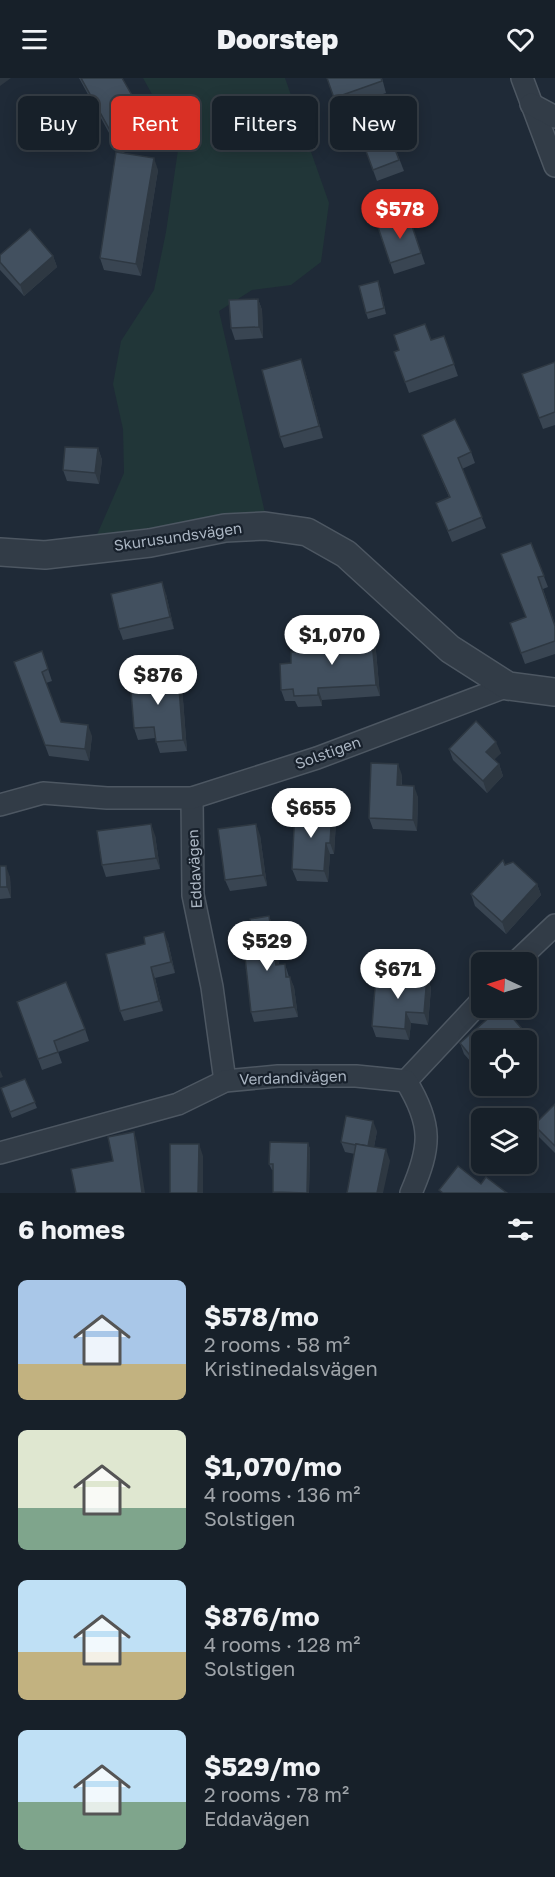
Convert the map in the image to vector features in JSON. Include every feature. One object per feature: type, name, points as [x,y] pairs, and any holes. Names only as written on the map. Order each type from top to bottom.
[{"type":"street","points":[[522,78],[555,166]]},
{"type":"street","points":[[531,104],[555,117]]},
{"type":"street","name":"Skurusundsvägen","points":[[0,552],[45,555],[150,543],[235,528],[265,526],[307,532],[346,554],[450,650],[508,686],[555,692]]},
{"type":"street","name":"Solstigen","points":[[0,805],[43,793],[107,798],[192,798],[317,758],[508,686]]},
{"type":"street","name":"Eddavägen","points":[[192,798],[193,895],[212,987],[225,1081]]},
{"type":"street","points":[[527,952],[555,925]]},
{"type":"street","points":[[411,1193],[420,1170],[427,1133],[422,1106],[406,1081],[471,1012]]},
{"type":"street","name":"Verdandivägen","points":[[0,1154],[178,1104],[225,1081],[278,1076],[333,1076],[406,1081]]},
{"type":"green space","points":[[143,78],[285,78],[291,96],[212,96],[212,150],[310,150],[329,203],[321,262],[291,285],[252,290],[219,311],[265,513],[96,537],[124,473],[123,429],[113,384],[121,341],[154,290],[166,232],[178,150],[200,150],[200,96],[153,96]]},
{"type":"building","points":[[81,78],[122,78],[132,96],[111,96],[111,132],[99,110],[99,96],[91,96]]},
{"type":"building","points":[[327,78],[381,78],[382,81],[340,96],[333,96]]},
{"type":"building","points":[[366,150],[395,150],[399,160],[373,170]]},
{"type":"building","points":[[116,152],[154,158],[136,264],[100,258]]},
{"type":"building","points":[[409,217],[421,253],[390,263],[378,227]]},
{"type":"building","points":[[30,229],[53,256],[20,285],[0,262],[0,255]]},
{"type":"building","points":[[378,281],[384,308],[366,313],[359,286]]},
{"type":"building","points":[[258,299],[259,327],[231,328],[229,300]]},
{"type":"building","points":[[425,324],[431,340],[444,336],[454,364],[405,382],[394,352],[399,350],[394,335]]},
{"type":"building","points":[[301,359],[319,426],[280,437],[262,370]]},
{"type":"building","points":[[555,362],[555,412],[539,418],[522,374]]},
{"type":"building","points":[[455,419],[471,452],[458,458],[482,517],[448,531],[436,503],[450,497],[422,435]]},
{"type":"building","points":[[65,447],[98,448],[95,473],[63,470]]},
{"type":"building","points":[[531,543],[544,576],[538,577],[555,626],[555,641],[521,653],[510,623],[526,617],[501,554]]},
{"type":"building","points":[[162,582],[170,617],[119,629],[111,594]]},
{"type":"building","points":[[371,629],[376,685],[318,688],[318,695],[294,696],[293,689],[281,690],[280,664],[291,663],[291,652],[338,650],[337,631]]},
{"type":"building","points":[[42,651],[48,669],[42,672],[61,722],[88,725],[85,749],[45,745],[14,662]]},
{"type":"building","points":[[178,675],[183,740],[156,742],[154,727],[134,728],[130,679]]},
{"type":"building","points":[[476,721],[496,742],[486,752],[499,764],[483,781],[449,749]]},
{"type":"building","points":[[371,763],[398,764],[397,785],[414,786],[413,820],[369,818]]},
{"type":"building","points":[[295,809],[332,811],[330,843],[326,843],[324,871],[292,869]]},
{"type":"building","points":[[151,824],[156,858],[102,865],[97,831]]},
{"type":"building","points":[[256,824],[263,875],[225,880],[218,829]]},
{"type":"building","points":[[503,860],[505,865],[513,862],[537,884],[502,922],[471,894]]},
{"type":"building","points":[[0,866],[6,866],[7,887],[0,887]]},
{"type":"building","points":[[269,916],[276,965],[285,964],[286,977],[290,977],[294,1007],[251,1012],[245,957],[256,956],[250,919]]},
{"type":"building","points":[[164,932],[171,962],[151,967],[159,1001],[120,1011],[106,954],[145,944],[144,937]]},
{"type":"building","points":[[376,975],[405,978],[405,975],[427,976],[424,1013],[406,1012],[405,1029],[372,1026]]},
{"type":"building","points":[[66,982],[85,1029],[54,1041],[58,1052],[38,1059],[17,1002]]},
{"type":"building","points":[[489,1018],[513,1018],[523,1030],[475,1030]]},
{"type":"building","points":[[471,1033],[471,1057],[460,1043]]},
{"type":"building","points":[[25,1079],[35,1102],[10,1112],[1,1088]]},
{"type":"building","points":[[555,1104],[555,1146],[537,1128],[537,1122]]},
{"type":"building","points":[[346,1116],[373,1121],[368,1146],[341,1142]]},
{"type":"building","points":[[134,1132],[142,1193],[76,1193],[71,1169],[113,1161],[108,1137]]},
{"type":"building","points":[[270,1142],[308,1143],[307,1193],[273,1192],[273,1164],[269,1164]]},
{"type":"building","points":[[170,1144],[199,1144],[198,1193],[170,1193]]},
{"type":"building","points":[[356,1144],[386,1149],[377,1193],[347,1193]]},
{"type":"building","points":[[458,1166],[481,1184],[486,1177],[507,1193],[443,1193],[439,1190]]}]
